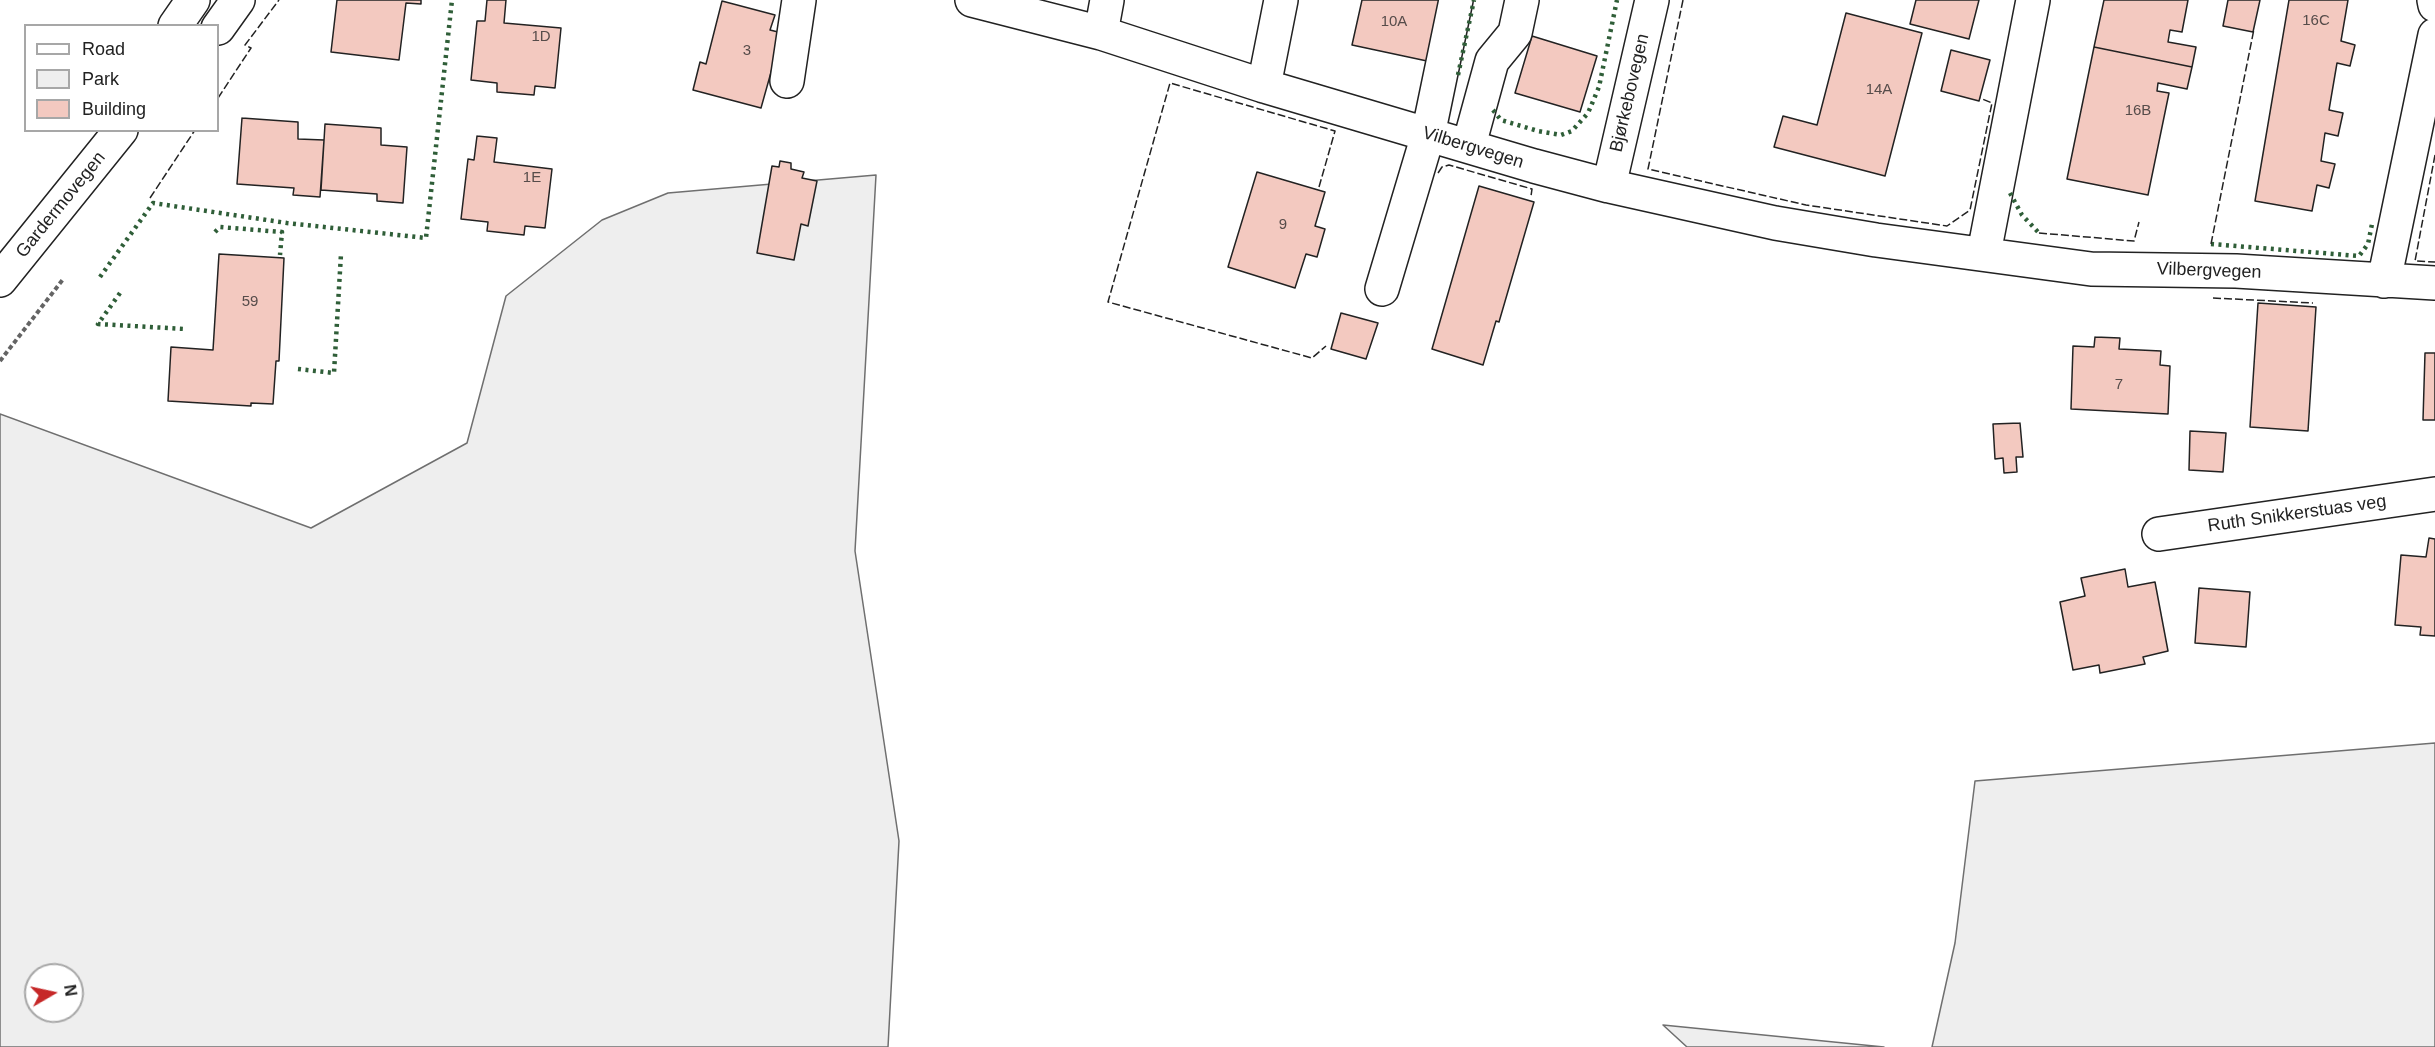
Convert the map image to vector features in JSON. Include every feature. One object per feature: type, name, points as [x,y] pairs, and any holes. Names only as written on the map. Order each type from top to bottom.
[{"type":"street","points":[[176,24],[193,0]]},
{"type":"street","points":[[219,26],[238,0]]},
{"type":"street","points":[[787,81],[799,0]]},
{"type":"street","name":"Vilbergvegen","points":[[972,0],[1101,33],[1264,86],[1534,166],[1609,186],[1774,223],[1876,240],[2091,268],[2236,271],[2435,283]]},
{"type":"street","points":[[1101,33],[1107,0]]},
{"type":"street","points":[[1264,86],[1281,0]]},
{"type":"street","points":[[1382,289],[1428,135],[1456,0]]},
{"type":"street","points":[[1469,145],[1492,61],[1515,33],[1522,0]]},
{"type":"street","name":"Bjørkebovegen","points":[[1609,186],[1652,0]]},
{"type":"street","points":[[1984,253],[2033,0]]},
{"type":"street","points":[[2434,0],[2435,5]]},
{"type":"street","points":[[2384,281],[2435,35]]},
{"type":"street","name":"Gardermovegen","points":[[0,280],[120,132]]},
{"type":"street","name":"Ruth Snikkerstuas veg","points":[[2159,534],[2435,494]]},
{"type":"path","points":[[0,361],[64,278]]},
{"type":"green space","points":[[876,175],[855,551],[899,841],[888,1047],[0,1047],[0,414],[311,528],[467,443],[506,296],[602,220],[668,193]]},
{"type":"green space","points":[[2435,743],[2435,1047],[1932,1047],[1955,943],[1975,781]]},
{"type":"green space","points":[[1663,1025],[1884,1047],[1687,1047]]},
{"type":"building","points":[[337,0],[421,0],[421,4],[406,3],[399,60],[331,52]]},
{"type":"building","points":[[487,0],[506,0],[504,23],[561,28],[555,88],[535,86],[534,95],[497,92],[497,83],[471,80],[477,21],[485,21]]},
{"type":"building","points":[[1362,0],[1440,0],[1427,61],[1352,45]]},
{"type":"building","points":[[1916,0],[1979,0],[1969,39],[1910,24]]},
{"type":"building","points":[[2104,0],[2188,0],[2182,32],[2170,30],[2168,42],[2196,47],[2192,67],[2094,47]]},
{"type":"building","points":[[2228,0],[2260,0],[2253,32],[2223,26]]},
{"type":"building","points":[[2289,0],[2348,0],[2341,41],[2355,45],[2350,66],[2337,63],[2329,110],[2343,113],[2338,136],[2325,133],[2321,161],[2335,164],[2329,188],[2317,185],[2312,211],[2255,201]]},
{"type":"building","points":[[722,1],[775,15],[770,30],[782,33],[761,108],[693,90],[700,62],[706,64]]},
{"type":"building","points":[[1846,13],[1922,33],[1885,176],[1774,147],[1783,116],[1817,125]]},
{"type":"building","points":[[1532,36],[1597,56],[1580,112],[1515,93]]},
{"type":"building","points":[[2094,47],[2192,67],[2187,89],[2158,83],[2157,91],[2169,93],[2148,195],[2067,179]]},
{"type":"building","points":[[1951,50],[1990,60],[1979,101],[1941,91]]},
{"type":"building","points":[[242,118],[298,122],[298,139],[324,140],[320,197],[293,195],[294,188],[237,184]]},
{"type":"building","points":[[325,124],[381,128],[381,145],[407,147],[403,203],[377,201],[377,194],[321,190]]},
{"type":"building","points":[[477,136],[497,138],[494,162],[552,169],[545,228],[525,226],[524,235],[487,231],[488,222],[461,219],[468,159],[474,160]]},
{"type":"building","points":[[780,161],[791,163],[791,169],[804,172],[802,178],[817,181],[808,226],[801,224],[794,260],[757,253],[772,166],[779,167]]},
{"type":"building","points":[[1257,172],[1325,192],[1315,226],[1325,229],[1317,257],[1306,254],[1295,288],[1228,267]]},
{"type":"building","points":[[1479,186],[1534,202],[1499,322],[1496,321],[1483,365],[1432,349]]},
{"type":"building","points":[[219,254],[284,258],[279,361],[276,361],[273,404],[251,403],[251,406],[168,401],[171,347],[213,350]]},
{"type":"building","points":[[2258,303],[2316,307],[2308,431],[2250,427]]},
{"type":"building","points":[[1341,313],[1378,323],[1366,359],[1331,349]]},
{"type":"building","points":[[2095,337],[2120,338],[2119,349],[2161,351],[2160,365],[2170,366],[2168,414],[2071,409],[2073,346],[2094,347]]},
{"type":"building","points":[[2425,353],[2435,353],[2435,420],[2423,420]]},
{"type":"building","points":[[2020,423],[2023,457],[2016,457],[2017,472],[2004,473],[2003,458],[1995,459],[1993,424]]},
{"type":"building","points":[[2190,431],[2226,433],[2223,472],[2189,470]]},
{"type":"building","points":[[2429,538],[2435,539],[2435,636],[2420,635],[2421,627],[2395,625],[2401,555],[2426,557]]},
{"type":"building","points":[[2125,569],[2128,587],[2155,582],[2168,651],[2143,657],[2145,664],[2100,673],[2099,665],[2073,670],[2060,602],[2085,596],[2081,578]]},
{"type":"building","points":[[2199,588],[2250,592],[2246,647],[2195,643]]},
{"type":"hedge","points":[[100,277],[153,203],[287,223],[426,238],[452,0]]},
{"type":"hedge","points":[[1458,75],[1474,0]]},
{"type":"hedge","points":[[1493,110],[1501,120],[1538,131],[1561,135],[1572,131],[1588,113],[1599,87],[1617,0]]},
{"type":"hedge","points":[[2010,193],[2022,215],[2039,233]]},
{"type":"hedge","points":[[2211,244],[2359,256],[2368,244],[2372,224]]},
{"type":"hedge","points":[[215,232],[220,227],[282,232],[280,255]]},
{"type":"hedge","points":[[298,369],[334,373],[341,254]]},
{"type":"hedge","points":[[120,293],[98,324],[185,329]]},
{"type":"fence","points":[[219,96],[251,48],[245,45],[279,0]]},
{"type":"fence","points":[[1683,0],[1648,169],[1806,205],[1947,226],[1970,210],[1992,103],[1980,98]]},
{"type":"fence","points":[[2211,244],[2254,29]]},
{"type":"fence","points":[[1319,187],[1335,131],[1170,83],[1108,302],[1312,358],[1326,346]]},
{"type":"fence","points":[[150,198],[194,132]]},
{"type":"fence","points":[[2435,155],[2415,261],[2435,262]]},
{"type":"fence","points":[[1438,173],[1442,167],[1449,165],[1532,189],[1531,196]]},
{"type":"fence","points":[[2039,233],[2134,241],[2139,222]]},
{"type":"fence","points":[[2213,298],[2313,303]]}]
